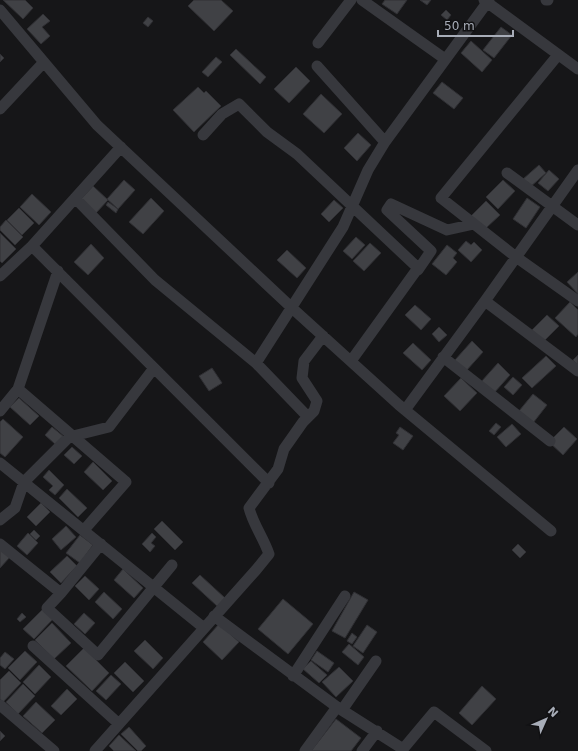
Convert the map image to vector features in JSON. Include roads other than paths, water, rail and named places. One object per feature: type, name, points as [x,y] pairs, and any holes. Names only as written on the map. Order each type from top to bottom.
[{"type":"street","points":[[318,43],[351,0]]},
{"type":"street","points":[[362,0],[445,59]]},
{"type":"street","points":[[256,363],[343,227],[368,170],[385,142],[487,1],[558,56],[578,69]]},
{"type":"street","points":[[0,10],[97,124],[121,147],[292,308],[405,410],[551,531]]},
{"type":"street","points":[[558,56],[441,198],[516,258],[578,301]]},
{"type":"street","points":[[0,109],[44,62]]},
{"type":"street","points":[[317,66],[385,142]]},
{"type":"street","points":[[203,135],[222,114],[239,104],[267,132],[297,154],[353,205],[409,257],[418,270]]},
{"type":"street","points":[[0,276],[32,246],[121,147]]},
{"type":"street","points":[[405,410],[578,170]]},
{"type":"street","points":[[507,173],[578,225]]},
{"type":"street","points":[[75,198],[155,280],[256,363],[308,417]]},
{"type":"street","points":[[351,361],[431,251],[387,210],[391,204],[447,230],[474,224]]},
{"type":"street","points":[[32,246],[269,483]]},
{"type":"street","points":[[0,411],[18,389],[58,272]]},
{"type":"street","points":[[485,301],[578,371]]},
{"type":"street","points":[[95,751],[269,554],[263,537],[251,518],[249,508],[278,469],[284,449],[292,436],[314,410],[316,402],[302,378],[304,361],[323,336]]},
{"type":"street","points":[[443,357],[550,441]]},
{"type":"street","points":[[0,520],[14,508],[24,482],[72,435],[109,427],[154,368]]},
{"type":"street","points":[[18,389],[126,482],[84,530]]},
{"type":"street","points":[[0,462],[204,628]]},
{"type":"street","points":[[0,544],[61,593]]},
{"type":"street","points":[[101,544],[47,608],[98,655],[172,565]]},
{"type":"street","points":[[293,676],[345,596]]},
{"type":"street","points":[[214,616],[293,676],[403,749],[434,712],[486,751]]},
{"type":"street","points":[[33,646],[119,724]]},
{"type":"street","points":[[305,751],[376,661]]},
{"type":"street","points":[[0,706],[54,751]]},
{"type":"street","points":[[362,751],[377,731]]}]
